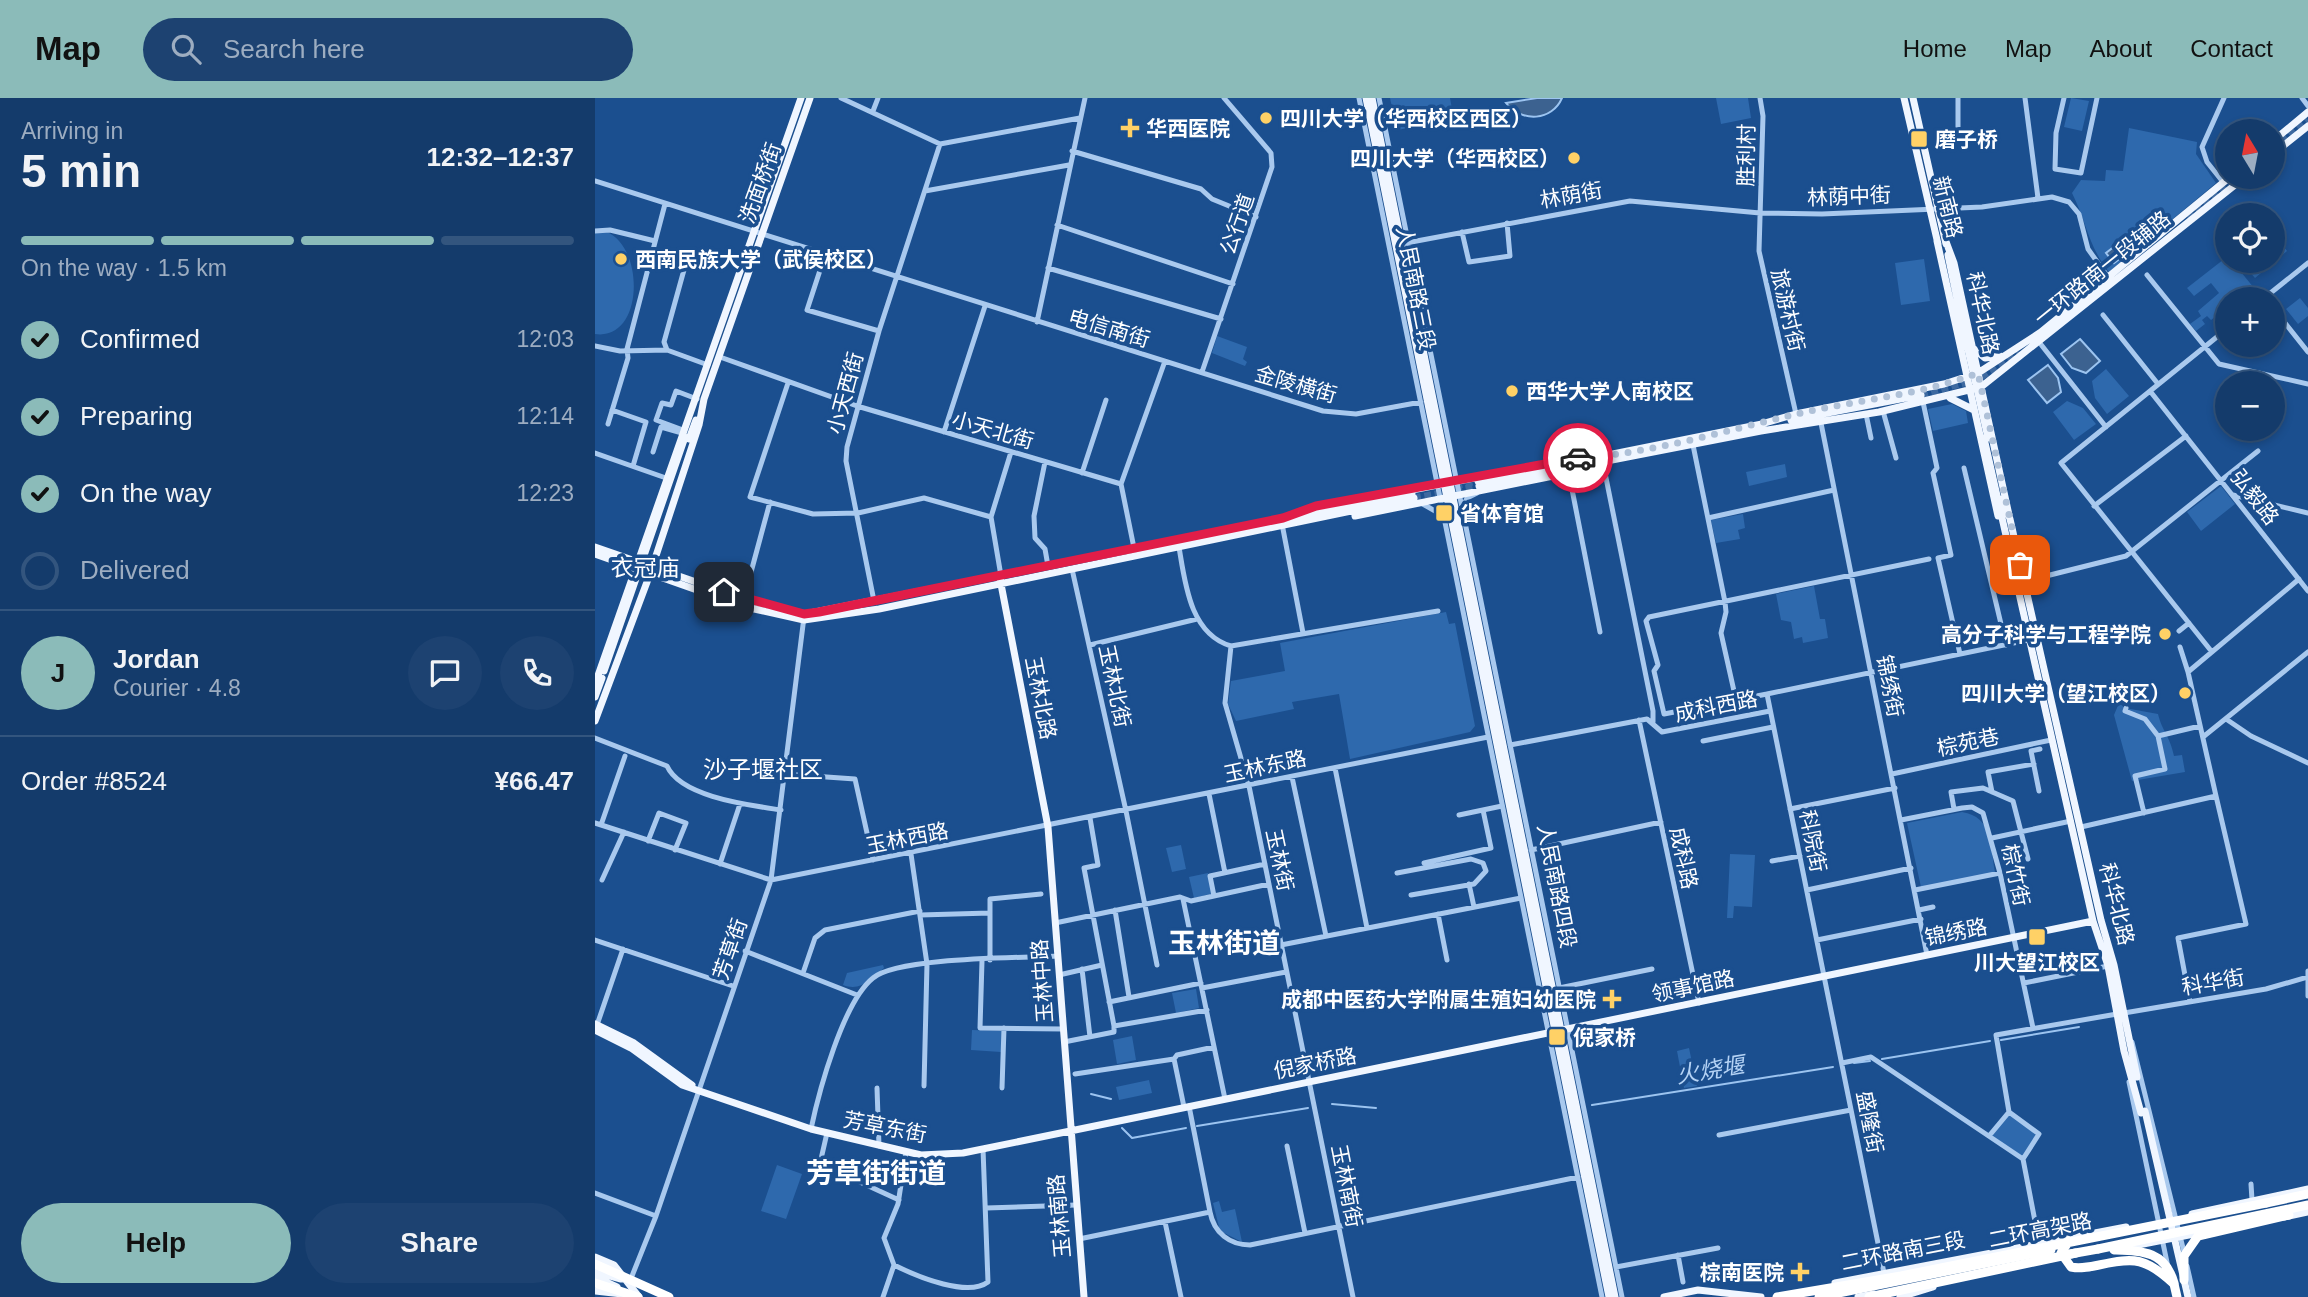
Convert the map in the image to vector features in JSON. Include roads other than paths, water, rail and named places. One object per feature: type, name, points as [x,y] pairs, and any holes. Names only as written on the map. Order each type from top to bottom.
[{"type":"highway","name":"二环高架路","points":[[1777,1297],[2308,1194]]},
{"type":"highway","points":[[2174,1284],[2154,1266],[2141,1261],[2124,1259],[2071,1267],[2062,1256],[2063,1245],[2078,1237],[2266,1203]]},
{"type":"highway","name":"二环高架路","points":[[1869,1297],[2308,1205]]},
{"type":"highway","points":[[2184,1280],[2184,1256],[2198,1236],[2308,1211]]},
{"type":"highway","points":[[1840,1295],[2039,1253],[2079,1240]]},
{"type":"highway","points":[[2098,1249],[2152,1253],[2168,1265],[2175,1297]]},
{"type":"highway","points":[[1820,1295],[1840,1295],[2076,1253]]},
{"type":"highway","points":[[595,1264],[669,1297]]},
{"type":"highway","points":[[595,1283],[637,1296]]},
{"type":"main road","name":"洗面桥街","points":[[595,684],[666,478],[720,357],[801,98]]},
{"type":"main road","name":"洗面桥街","points":[[595,720],[651,570],[699,425],[708,365],[810,98]]},
{"type":"main road","name":"人民南路三段","points":[[1366,98],[1399,244]]},
{"type":"main road","name":"人民南路三段","points":[[1372,98],[1447,483]]},
{"type":"main road","name":"新南路","points":[[1904,98],[1934,209]]},
{"type":"main road","name":"新南路","points":[[1913,98],[1960,324]]},
{"type":"main road","points":[[2285,131],[2308,112]]},
{"type":"main road","points":[[2285,144],[2308,126]]},
{"type":"main road","name":"一环路南一段辅路","points":[[1981,387],[2039,342],[2215,189]]},
{"type":"main road","name":"一环路南一段辅路","points":[[1760,428],[1795,414],[1929,388],[1978,373],[2041,332],[2229,189]]},
{"type":"main road","name":"科华北路","points":[[1941,240],[1954,263],[2081,827],[2121,1014],[2124,1051],[2143,1112]]},
{"type":"main road","name":"科华北路","points":[[1941,240],[1965,378],[2093,921],[2128,1029],[2143,1112],[2186,1297]]},
{"type":"main road","name":"科华北路","points":[[1960,324],[2000,506],[2000,521]]},
{"type":"main road","points":[[1956,336],[1959,343],[1965,344],[1969,341],[1969,333]]},
{"type":"main road","points":[[1973,348],[1985,359],[2004,356]]},
{"type":"main road","points":[[1944,384],[1959,372],[1961,359]]},
{"type":"main road","points":[[1945,397],[1957,399],[1972,407],[1977,396],[1985,401],[1989,386],[1998,374]]},
{"type":"main road","points":[[1052,568],[1072,569],[1415,497],[1422,487],[1447,483],[1476,485],[1569,474],[1599,461],[1760,428],[1945,397],[1981,387]]},
{"type":"main road","points":[[595,554],[651,570],[745,607],[804,617],[879,609],[1134,548],[1282,524],[1316,506],[1415,497],[1450,498],[1476,485],[1572,458],[1599,461],[1693,444],[1760,428],[1821,423],[1881,413],[1933,395],[1929,388]]},
{"type":"main road","points":[[595,720],[607,670],[685,435]]},
{"type":"main road","name":"科华北路","points":[[1986,438],[2010,519]]},
{"type":"main road","points":[[1447,483],[1450,498]]},
{"type":"main road","name":"人民南路四段","points":[[1450,498],[1609,1297]]},
{"type":"main road","points":[[595,547],[635,565]]},
{"type":"main road","points":[[804,617],[874,601],[1000,579]]},
{"type":"main road","name":"玉林北路","points":[[1000,579],[1048,827]]},
{"type":"main road","points":[[595,697],[607,670]]},
{"type":"main road","name":"玉林中路","points":[[1048,827],[1069,1132]]},
{"type":"main road","name":"锦绣路","points":[[1824,976],[2093,921]]},
{"type":"main road","name":"领事馆路","points":[[1558,1032],[1824,976]]},
{"type":"main road","name":"芳草东街","points":[[595,1028],[698,1089],[811,1129],[906,1152],[930,1155],[983,1149],[1069,1132]]},
{"type":"main road","name":"倪家桥路","points":[[1069,1132],[1558,1032]]},
{"type":"main road","points":[[2143,1112],[2186,1297]]},
{"type":"main road","name":"玉林南路","points":[[1069,1132],[1084,1297]]},
{"type":"main road","name":"人民南路四段","points":[[1584,1161],[1615,1297]]},
{"type":"main road","name":"二环路南三段","points":[[1797,1297],[1830,1284],[2160,1221],[2308,1189]]},
{"type":"main road","name":"二环路南三段","points":[[1900,1297],[1963,1278],[2308,1211]]},
{"type":"main road","points":[[595,1257],[614,1265],[629,1281],[637,1296]]},
{"type":"main road","points":[[595,1272],[678,1297]]},
{"type":"main road","points":[[1813,1297],[1869,1285],[1884,1273]]},
{"type":"main road","points":[[595,1277],[637,1296]]},
{"type":"main road","points":[[1858,1297],[1888,1294],[1963,1278]]},
{"type":"main road","points":[[1664,1297],[1698,1290],[1761,1297]]},
{"type":"main road","points":[[595,1291],[637,1296]]},
{"type":"main road","points":[[1797,1297],[1820,1295]]},
{"type":"main road","points":[[1687,1297],[1727,1297]]},
{"type":"street","points":[[841,98],[940,144],[1080,118]]},
{"type":"street","points":[[873,111],[878,98]]},
{"type":"street","points":[[1037,322],[1085,98]]},
{"type":"street","name":"公行道","points":[[1201,372],[1272,167],[1271,153],[1223,98]]},
{"type":"street","name":"人民南路三段","points":[[1359,98],[1399,244],[1454,471],[1447,483],[1434,469],[1421,402],[1399,244],[1379,98]]},
{"type":"street","name":"胜利村","points":[[1760,98],[1763,116],[1760,213]]},
{"type":"street","points":[[1958,98],[1958,128]]},
{"type":"street","points":[[2025,98],[2038,198],[2060,197],[2071,205],[2081,220],[2090,254],[2111,280]]},
{"type":"street","points":[[2064,98],[2056,134],[2055,169],[2081,173],[2097,98]]},
{"type":"street","points":[[2215,169],[2207,162],[2202,147],[2224,98]]},
{"type":"street","points":[[2302,98],[2308,106]]},
{"type":"street","name":"小天西街","points":[[874,601],[846,453],[879,331],[940,144]]},
{"type":"street","points":[[1072,151],[1201,189],[1212,199],[1255,217]]},
{"type":"street","points":[[925,191],[1069,165]]},
{"type":"street","name":"电信南街","points":[[595,181],[1165,361],[1121,484]]},
{"type":"street","name":"林荫中街","points":[[1760,213],[1822,214],[1982,207],[2038,198]]},
{"type":"street","name":"林荫街","points":[[1399,244],[1630,201],[1760,213]]},
{"type":"street","points":[[608,424],[628,358],[627,349],[665,204]]},
{"type":"street","name":"旅游村街","points":[[1760,213],[1759,251],[1795,414]]},
{"type":"street","points":[[1462,232],[1469,262],[1510,256],[1507,223]]},
{"type":"street","points":[[1057,225],[1232,284]]},
{"type":"street","points":[[595,231],[610,230],[655,241]]},
{"type":"street","points":[[825,255],[807,310],[879,331]]},
{"type":"street","points":[[667,350],[664,341],[687,259]]},
{"type":"street","points":[[2280,287],[2308,264]]},
{"type":"street","points":[[1048,268],[1220,319]]},
{"type":"street","points":[[2147,275],[2219,364],[2227,368],[2308,384]]},
{"type":"street","points":[[944,432],[985,306]]},
{"type":"street","points":[[2103,315],[2158,384]]},
{"type":"street","points":[[2285,323],[2308,352]]},
{"type":"street","points":[[2212,652],[2061,463],[2215,338]]},
{"type":"street","points":[[2039,342],[2106,427]]},
{"type":"street","points":[[595,346],[667,350],[708,365]]},
{"type":"street","name":"小天北街","points":[[720,357],[857,406],[1121,484]]},
{"type":"street","name":"金陵横街","points":[[1165,361],[1330,413],[1356,414],[1421,402]]},
{"type":"street","points":[[788,383],[750,497],[813,514],[858,513],[924,498],[991,517]]},
{"type":"street","points":[[685,435],[656,420],[662,403],[671,405],[676,391],[701,399]]},
{"type":"street","name":"弘毅路","points":[[2150,391],[2308,591]]},
{"type":"street","points":[[1923,399],[1937,468],[1933,473],[1951,555],[1938,558],[1960,654]]},
{"type":"street","points":[[1082,472],[1106,400]]},
{"type":"street","points":[[612,410],[646,422],[633,466]]},
{"type":"street","points":[[1881,413],[1896,458]]},
{"type":"street","points":[[1866,414],[1871,438]]},
{"type":"street","name":"锦绣街","points":[[1821,423],[1927,956]]},
{"type":"street","points":[[653,452],[661,427],[685,435]]},
{"type":"street","points":[[2094,506],[2186,436]]},
{"type":"street","points":[[1693,444],[1725,602],[1726,612],[1721,633],[1736,700]]},
{"type":"street","points":[[2042,577],[2120,559],[2258,451]]},
{"type":"street","points":[[1000,579],[991,517],[1011,452]]},
{"type":"street","points":[[596,455],[666,478]]},
{"type":"street","points":[[1599,461],[1653,711],[1653,722]]},
{"type":"street","points":[[1045,462],[1034,516],[1035,538],[1045,549],[1052,568]]},
{"type":"street","points":[[1964,468],[2006,645]]},
{"type":"street","points":[[1422,487],[1429,483],[1434,469]]},
{"type":"street","points":[[1454,471],[1476,485],[1462,510]]},
{"type":"street","points":[[1569,474],[1600,632]]},
{"type":"street","name":"人民南路四段","points":[[1447,483],[1450,498],[1444,519],[1521,898],[1558,1032],[1622,1297]]},
{"type":"street","points":[[1121,484],[1134,548]]},
{"type":"street","points":[[1708,518],[1835,490]]},
{"type":"street","points":[[2233,495],[2308,511]]},
{"type":"street","points":[[1415,497],[1440,513],[1444,519]]},
{"type":"street","name":"人民南路四段","points":[[1450,498],[1462,510],[1559,988],[1558,1032],[1578,1177],[1602,1297]]},
{"type":"street","points":[[744,598],[770,502]]},
{"type":"street","points":[[1282,524],[1303,634]]},
{"type":"street","points":[[1179,547],[1190,604],[1197,618],[1212,636],[1231,646],[1438,611]]},
{"type":"street","points":[[1767,694],[1664,714],[1654,671],[1658,665],[1646,621],[1650,617],[1929,559]]},
{"type":"street","name":"玉林北街","points":[[1072,569],[1157,965]]},
{"type":"street","points":[[2188,672],[2299,579]]},
{"type":"street","name":"芳草街","points":[[629,1281],[656,1216],[771,880],[804,617]]},
{"type":"street","points":[[1090,645],[1197,618]]},
{"type":"street","points":[[2179,631],[2189,623]]},
{"type":"street","name":"成科西路","points":[[1510,745],[1639,720],[1653,722],[1656,730],[1662,732],[1770,711],[1767,694],[2028,640]]},
{"type":"street","name":"玉林街","points":[[1231,646],[1225,703],[1249,786],[1310,1082]]},
{"type":"street","points":[[2180,647],[2246,924],[2178,938],[2190,1002]]},
{"type":"street","points":[[2203,737],[2308,652]]},
{"type":"street","points":[[2126,708],[2125,711],[2145,719],[2158,736],[2165,769],[2135,776],[2144,813]]},
{"type":"street","name":"科院街","points":[[1770,711],[1824,976]]},
{"type":"street","points":[[2226,719],[2251,736],[2308,763]]},
{"type":"street","name":"成科路","points":[[1639,720],[1699,1003]]},
{"type":"street","points":[[2158,736],[2200,726]]},
{"type":"street","points":[[1703,741],[1773,727]]},
{"type":"street","name":"玉林东路","points":[[1048,827],[1488,737]]},
{"type":"street","points":[[595,738],[667,766],[673,778],[687,786],[740,804],[781,810]]},
{"type":"street","name":"棕苑巷","points":[[1892,774],[2051,740]]},
{"type":"street","points":[[2039,791],[2031,751],[2040,749]]},
{"type":"street","points":[[625,756],[598,824],[771,880]]},
{"type":"street","points":[[1992,792],[1988,772],[2034,764]]},
{"type":"street","points":[[1335,768],[1367,928]]},
{"type":"street","points":[[784,774],[855,779],[873,860]]},
{"type":"street","points":[[1292,777],[1326,936]]},
{"type":"street","points":[[1790,809],[1895,788]]},
{"type":"street","points":[[1954,809],[1951,792],[1983,788],[2013,802],[2028,859]]},
{"type":"street","points":[[1209,794],[1225,873]]},
{"type":"street","points":[[2081,827],[2216,796]]},
{"type":"street","points":[[720,864],[740,804]]},
{"type":"street","points":[[1459,815],[1502,806]]},
{"type":"street","name":"棕竹街","points":[[1901,820],[1972,807],[1983,813],[2000,873],[2033,1028]]},
{"type":"street","points":[[1424,863],[1491,848],[1483,810]]},
{"type":"street","points":[[648,841],[659,813],[686,823],[675,850]]},
{"type":"street","points":[[1064,1042],[1114,1032],[1084,868],[1098,865],[1090,818]]},
{"type":"street","points":[[1991,838],[2070,821]]},
{"type":"street","points":[[1531,849],[1661,822]]},
{"type":"street","name":"玉林西路","points":[[771,880],[1048,827]]},
{"type":"street","points":[[603,880],[624,832]]},
{"type":"street","points":[[911,854],[927,964],[924,1086]]},
{"type":"street","points":[[1772,861],[1800,856]]},
{"type":"street","points":[[1397,873],[1471,859],[1483,863],[1486,871],[1474,884],[1411,895]]},
{"type":"street","points":[[1214,896],[1210,876],[1265,864]]},
{"type":"street","points":[[1807,890],[1911,868]]},
{"type":"street","points":[[1915,890],[2000,873]]},
{"type":"street","points":[[1055,923],[1144,903],[1180,897],[1182,900],[1214,896],[1269,884]]},
{"type":"street","points":[[1469,884],[1474,907]]},
{"type":"street","points":[[990,960],[990,899],[1041,894]]},
{"type":"street","points":[[1281,945],[1521,898]]},
{"type":"street","points":[[1182,900],[1224,1099]]},
{"type":"street","points":[[1919,910],[1933,908]]},
{"type":"street","points":[[1115,909],[1129,998]]},
{"type":"street","points":[[803,972],[814,937],[825,930],[920,913],[990,913]]},
{"type":"street","points":[[1438,914],[1447,960]]},
{"type":"street","points":[[1817,940],[1921,919]]},
{"type":"street","points":[[595,940],[733,986]]},
{"type":"street","points":[[595,1028],[622,949]]},
{"type":"street","points":[[745,951],[803,972],[857,996]]},
{"type":"street","points":[[811,1129],[820,1087],[857,996],[874,977],[887,970],[927,964],[1058,956]]},
{"type":"street","points":[[982,961],[980,1028],[1063,1028]]},
{"type":"street","points":[[1059,975],[1102,965]]},
{"type":"street","points":[[2024,983],[2108,966]]},
{"type":"street","points":[[1082,969],[1090,1037]]},
{"type":"street","points":[[1559,988],[1651,969]]},
{"type":"street","points":[[1109,1002],[1286,972]]},
{"type":"street","points":[[2307,975],[2308,996]]},
{"type":"street","name":"科华街","points":[[2009,1112],[1996,1035],[2266,989],[2307,975]]},
{"type":"street","name":"盛隆街","points":[[1824,976],[1884,1273]]},
{"type":"street","points":[[1114,1026],[1207,1010]]},
{"type":"street","points":[[1002,1088],[1004,1028]]},
{"type":"street","points":[[2128,1029],[2144,1083],[2194,1297]]},
{"type":"street","points":[[1075,1074],[1174,1059],[1177,1055],[1214,1047]]},
{"type":"street","points":[[2124,1051],[2175,1297]]},
{"type":"street","points":[[1842,1063],[1871,1057],[2023,1158]]},
{"type":"street","points":[[1174,1059],[1214,1225],[1222,1235],[1245,1245],[1578,1177]]},
{"type":"street","name":"玉林南街","points":[[1310,1082],[1353,1297]]},
{"type":"street","points":[[877,1088],[879,1146]]},
{"type":"street","points":[[1719,1135],[1851,1110]]},
{"type":"street","points":[[1989,1136],[2009,1112],[2039,1135],[2023,1158],[2039,1242]]},
{"type":"street","points":[[827,1133],[821,1159],[825,1166],[899,1200]]},
{"type":"street","points":[[1287,1146],[1305,1233]]},
{"type":"street","points":[[971,1297],[982,1292],[988,1282],[983,1149]]},
{"type":"street","points":[[883,1297],[894,1265],[884,1238],[899,1200],[906,1152]]},
{"type":"street","points":[[2251,1184],[2252,1199]]},
{"type":"street","points":[[595,1193],[656,1216]]},
{"type":"street","points":[[986,1208],[1076,1205]]},
{"type":"street","points":[[1079,1239],[1210,1212]]},
{"type":"street","points":[[1165,1222],[1181,1297]]},
{"type":"street","points":[[1616,1267],[1718,1248]]},
{"type":"street","points":[[1678,1255],[1683,1282]]},
{"type":"street","points":[[894,1265],[955,1295]]},
{"type":"waterway","name":"火烧堰","points":[[2001,1040],[2079,1027]]},
{"type":"waterway","name":"火烧堰","points":[[1882,1059],[1990,1041]]},
{"type":"waterway","name":"火烧堰","points":[[1854,1063],[1870,1061]]},
{"type":"waterway","name":"火烧堰","points":[[1592,1105],[1833,1067]]},
{"type":"waterway","name":"火烧堰","points":[[1091,1094],[1111,1099]]},
{"type":"waterway","name":"火烧堰","points":[[1332,1104],[1376,1108]]},
{"type":"waterway","name":"火烧堰","points":[[1197,1126],[1308,1108]]},
{"type":"waterway","name":"火烧堰","points":[[1122,1128],[1132,1138],[1186,1128]]},
{"type":"tunnel","points":[[2285,138],[2308,120]]},
{"type":"tunnel","points":[[2188,218],[2224,189]]},
{"type":"tunnel","points":[[1921,395],[1978,379],[2019,352]]},
{"type":"tunnel","points":[[1445,488],[1478,481]]},
{"type":"tunnel","points":[[1414,498],[1479,486]]},
{"type":"place","name":"四川大学（华西校区西区）","points":[[1266,118]]},
{"type":"place","name":"华西医院","points":[[1130,128]]},
{"type":"place","name":"磨子桥","points":[[1919,139]]},
{"type":"place","name":"四川大学（华西校区）","points":[[1574,158]]},
{"type":"place","name":"西南民族大学（武侯校区）","points":[[621,259]]},
{"type":"place","name":"西华大学人南校区","points":[[1512,391]]},
{"type":"place","name":"省体育馆","points":[[1444,513]]},
{"type":"place","name":"高分子科学与工程学院","points":[[2165,634]]},
{"type":"place","name":"四川大学（望江校区）","points":[[2185,693]]},
{"type":"place","name":"川大望江校区","points":[[2037,937]]},
{"type":"place","name":"成都中医药大学附属生殖妇幼医院","points":[[1612,999]]},
{"type":"place","name":"倪家桥","points":[[1557,1037]]},
{"type":"place","name":"棕南医院","points":[[1800,1272]]},
{"type":"district","name":"衣冠庙","points":[[645,568]]},
{"type":"district","name":"沙子堰社区","points":[[763,769]]},
{"type":"district","name":"玉林街道","points":[[1224,943]]},
{"type":"district","name":"芳草街街道","points":[[876,1173]]}]
